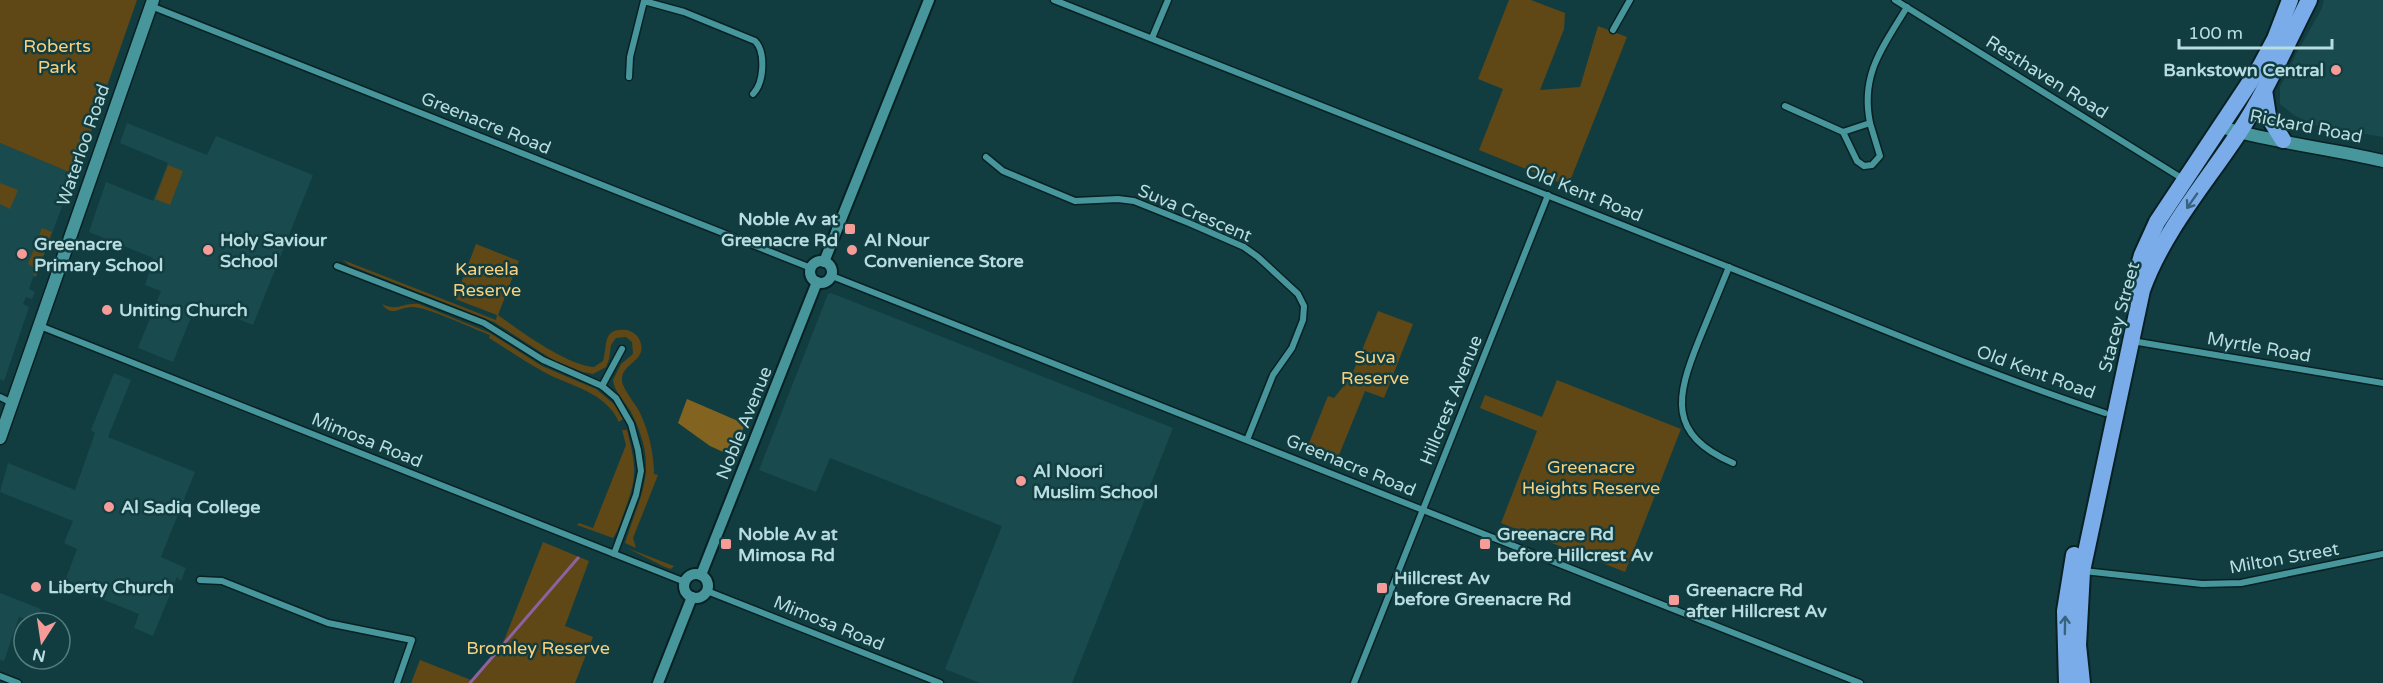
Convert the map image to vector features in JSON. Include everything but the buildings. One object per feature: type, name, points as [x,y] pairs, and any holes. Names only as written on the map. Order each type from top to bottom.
[{"type":"highway","name":"Stacey Street","points":[[2067,683],[2065,611],[2071,568],[2140,261],[2157,222],[2260,67],[2290,0]]},
{"type":"highway","name":"Stacey Street","points":[[2082,683],[2078,645],[2082,571],[2142,290],[2156,256],[2169,234],[2239,132],[2264,90],[2309,0]]},
{"type":"highway","points":[[2264,90],[2268,116],[2283,140]]},
{"type":"main road","name":"Waterloo Road","points":[[0,438],[151,3]]},
{"type":"main road","name":"Rickard Road","points":[[2222,127],[2383,161]]},
{"type":"street","points":[[672,8],[675,0]]},
{"type":"street","points":[[825,262],[929,0]]},
{"type":"street","name":"Old Kent Road","points":[[1054,0],[2006,378],[2105,413]]},
{"type":"street","points":[[1152,38],[1168,0]]},
{"type":"street","points":[[1613,30],[1630,0]]},
{"type":"street","name":"Resthaven Road","points":[[1895,0],[2183,180]]},
{"type":"street","points":[[629,77],[630,57],[644,1],[672,8],[755,40],[760,46],[762,57],[760,83],[753,94]]},
{"type":"street","name":"Greenacre Road","points":[[151,3],[811,268]]},
{"type":"street","points":[[1785,106],[1843,132],[1860,164],[1872,165],[1880,156],[1870,123],[1867,100],[1870,70],[1907,7]]},
{"type":"street","points":[[1843,132],[1870,123]]},
{"type":"street","name":"Suva Crescent","points":[[986,158],[1003,171],[1075,201],[1127,200],[1189,223],[1244,247],[1298,294],[1304,306],[1303,320],[1289,353],[1273,375],[1247,440]]},
{"type":"street","name":"Hillcrest Avenue","points":[[1354,683],[1548,195]]},
{"type":"street","points":[[818,262],[825,262],[832,269],[832,276],[827,282],[817,282],[812,278],[811,268],[818,262]]},
{"type":"street","points":[[337,266],[484,324],[552,365],[602,386],[616,398],[628,417],[641,464],[636,495],[614,554]]},
{"type":"street","points":[[1729,267],[1684,377],[1681,402],[1685,419],[1695,439],[1706,449],[1733,463]]},
{"type":"street","name":"Greenacre Road","points":[[832,276],[1860,683]]},
{"type":"street","name":"Noble Avenue","points":[[701,575],[817,282]]},
{"type":"street","name":"Mimosa Road","points":[[39,326],[685,582]]},
{"type":"street","name":"Myrtle Road","points":[[2130,340],[2383,383]]},
{"type":"street","points":[[602,386],[622,349]]},
{"type":"street","points":[[0,397],[12,402]]},
{"type":"street","name":"Milton Street","points":[[2082,571],[2202,584],[2241,583],[2383,554]]},
{"type":"street","points":[[693,574],[701,575],[708,584],[707,591],[699,598],[692,597],[686,593],[685,582],[693,574]]},
{"type":"street","points":[[200,580],[222,581],[328,622],[412,640],[397,683]]},
{"type":"street","name":"Mimosa Road","points":[[707,591],[940,683]]},
{"type":"street","points":[[658,683],[692,597]]},
{"type":"street","points":[[0,676],[18,683]]},
{"type":"shaded area","name":"Bankstown Central","points":[[2324,0],[2383,0],[2383,137],[2318,126],[2295,116],[2280,104],[2280,87],[2321,10]]},
{"type":"shaded area","name":"Holy Saviour School","points":[[127,123],[207,155],[216,136],[313,175],[253,325],[216,310],[215,312],[196,305],[173,362],[138,348],[161,291],[145,285],[153,258],[89,232],[106,182],[153,201],[168,163],[120,143]]},
{"type":"shaded area","name":"Greenacre Primary School","points":[[0,143],[74,174],[36,277],[33,277],[29,289],[35,292],[32,299],[26,297],[23,304],[29,307],[4,381],[0,379]]},
{"type":"shaded area","name":"Al Noori Muslim School","points":[[831,293],[1173,428],[1072,683],[980,683],[945,669],[1002,526],[830,458],[816,492],[759,470],[828,294]]},
{"type":"shaded area","name":"Al Sadiq College","points":[[114,373],[131,380],[108,437],[195,472],[161,557],[186,568],[181,581],[177,577],[153,636],[134,628],[139,614],[64,584],[77,549],[64,543],[73,521],[0,492],[8,463],[75,490],[95,433],[91,430]]},
{"type":"shaded area","points":[[687,399],[745,424],[732,456],[710,446],[678,423]]},
{"type":"shaded area","points":[[0,593],[41,609],[40,611],[12,611],[12,638],[4,661],[0,660]]},
{"type":"green space","name":"Roberts Park","points":[[0,0],[137,0],[76,175],[0,143]]},
{"type":"green space","points":[[1509,0],[1531,0],[1565,13],[1564,29],[1540,90],[1580,87],[1598,26],[1627,37],[1568,186],[1479,150],[1503,89],[1478,79]]},
{"type":"green space","points":[[168,165],[183,171],[170,205],[155,199]]},
{"type":"green space","points":[[0,183],[18,190],[10,209],[0,204]]},
{"type":"green space","points":[[42,228],[52,232],[36,276],[33,267],[28,264]]},
{"type":"green space","name":"Kareela Reserve","points":[[476,244],[519,261],[498,315],[544,347],[571,361],[594,367],[603,361],[607,339],[613,331],[627,330],[639,339],[641,353],[626,369],[622,383],[644,422],[652,451],[654,474],[658,475],[633,538],[636,548],[625,543],[642,493],[646,465],[645,451],[633,416],[613,380],[621,364],[633,354],[632,342],[626,337],[616,338],[611,345],[606,367],[593,374],[583,372],[553,360],[494,322],[349,265],[343,260],[496,320],[497,315],[455,299]]},
{"type":"green space","points":[[382,304],[397,307],[419,304],[490,333],[542,366],[596,389],[614,404],[623,419],[619,422],[605,403],[586,391],[537,368],[489,338],[490,335],[419,308],[407,307],[392,311]]},
{"type":"green space","name":"Suva Reserve","points":[[1378,311],[1413,324],[1384,398],[1365,391],[1337,460],[1307,448],[1328,396],[1334,398],[1351,377]]},
{"type":"green space","name":"Greenacre Heights Reserve","points":[[1557,380],[1681,429],[1625,572],[1501,523],[1537,431],[1480,408],[1485,395],[1542,417]]},
{"type":"green space","points":[[622,430],[627,430],[634,471],[629,500],[613,538],[577,525],[579,523],[593,528],[626,445]]},
{"type":"green space","name":"Bromley Reserve","points":[[543,542],[589,561],[565,626],[593,637],[575,683],[411,683],[420,660],[471,680],[503,643]]},
{"type":"green space","points":[[627,548],[674,566],[671,569],[665,567]]},
{"type":"waterway","points":[[470,683],[578,558]]},
{"type":"place","name":"Bankstown Central","points":[[2336,70]]},
{"type":"place","name":"Noble Av at Greenacre Rd","points":[[850,229]]},
{"type":"place","name":"Holy Saviour School","points":[[208,250]]},
{"type":"place","name":"Al Nour Convenience Store","points":[[852,250]]},
{"type":"place","name":"Greenacre Primary School","points":[[22,254]]},
{"type":"place","name":"Uniting Church","points":[[107,310]]},
{"type":"place","name":"Al Noori Muslim School","points":[[1021,481]]},
{"type":"place","name":"Al Sadiq College","points":[[109,507]]},
{"type":"place","name":"Noble Av at Mimosa Rd","points":[[726,544]]},
{"type":"place","name":"Greenacre Rd before Hillcrest Av","points":[[1485,544]]},
{"type":"place","name":"Liberty Church","points":[[36,587]]},
{"type":"place","name":"Hillcrest Av before Greenacre Rd","points":[[1382,588]]},
{"type":"place","name":"Greenacre Rd after Hillcrest Av","points":[[1674,600]]}]
